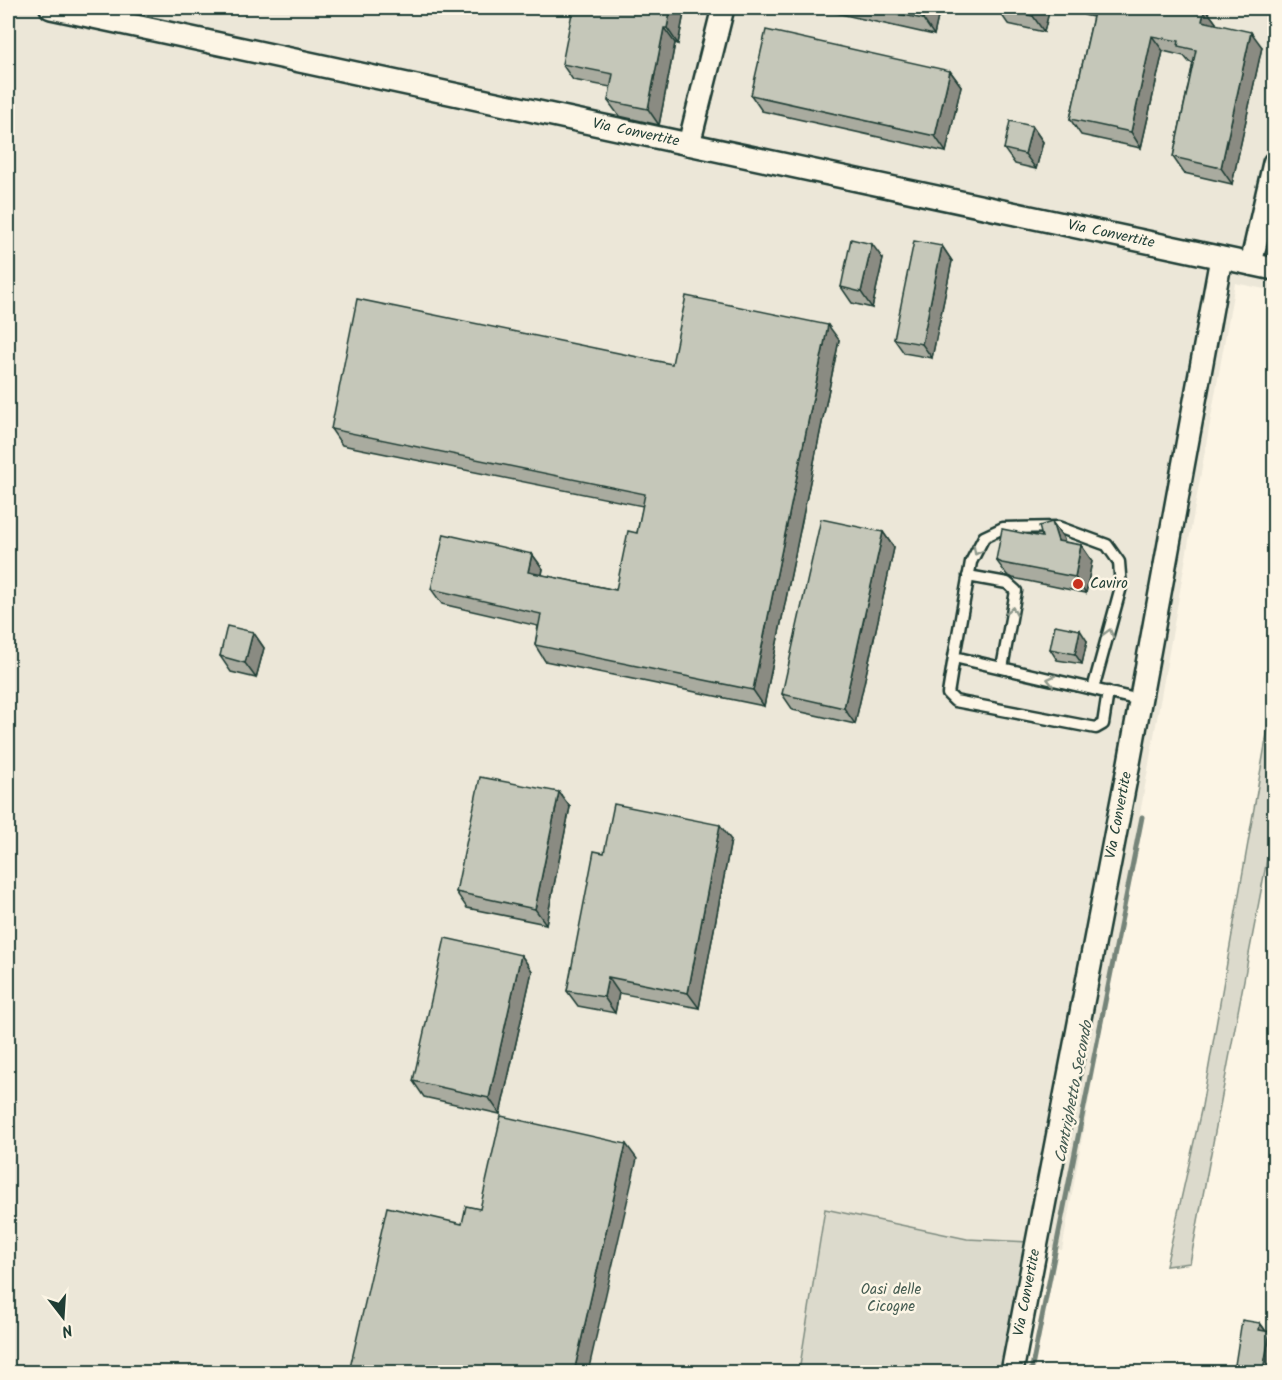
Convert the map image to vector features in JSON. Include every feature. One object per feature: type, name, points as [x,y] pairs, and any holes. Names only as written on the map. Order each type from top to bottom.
[{"type":"street","name":"Via Convertite","points":[[51,8],[1275,269]]},
{"type":"street","points":[[689,144],[723,8]]},
{"type":"street","points":[[1251,264],[1275,163]]},
{"type":"street","name":"Via Convertite","points":[[1012,1372],[1140,700],[1221,258]]},
{"type":"lane","points":[[1093,689],[1121,587],[1119,562],[1107,545],[1058,528],[1003,528],[984,537],[971,562],[948,694],[955,700],[1096,728],[1103,724],[1108,692]]},
{"type":"lane","points":[[968,576],[1007,583],[1016,591],[1002,668]]},
{"type":"lane","points":[[954,657],[1140,700]]},
{"type":"shaded area","points":[[8,8],[1274,8],[1274,291],[1235,283],[1062,1250],[1029,1242],[967,1239],[826,1210],[799,1372],[8,1372]]},
{"type":"green space","points":[[1274,694],[1274,823],[1190,1263],[1166,1266],[1202,1106]]},
{"type":"green space","name":"Oasi delle Cicogne","points":[[825,1209],[967,1239],[1029,1242],[1003,1372],[799,1372]]},
{"type":"building","points":[[573,8],[671,8],[667,28],[664,28],[648,109],[608,101],[613,74],[562,64]]},
{"type":"building","points":[[871,8],[925,8],[923,19]]},
{"type":"building","points":[[997,8],[1035,8],[1033,16]]},
{"type":"building","points":[[1095,8],[1205,8],[1202,21],[1251,32],[1221,168],[1173,157],[1196,50],[1178,46],[1179,41],[1152,36],[1131,132],[1070,119]]},
{"type":"building","points":[[766,30],[950,71],[935,136],[751,95]]},
{"type":"building","points":[[1010,121],[1032,126],[1025,154],[1004,149]]},
{"type":"building","points":[[851,239],[872,244],[861,292],[841,287]]},
{"type":"building","points":[[914,241],[942,246],[922,344],[894,339]]},
{"type":"building","points":[[686,296],[828,325],[753,690],[535,645],[541,614],[431,589],[444,534],[532,554],[528,572],[616,590],[628,531],[637,533],[645,494],[331,429],[357,299],[672,364]]},
{"type":"building","points":[[821,519],[883,532],[844,708],[782,694]]},
{"type":"building","points":[[1052,522],[1058,541],[1081,545],[1075,577],[996,560],[1002,529],[1042,537],[1039,526]]},
{"type":"building","points":[[1055,625],[1080,630],[1075,654],[1050,649]]},
{"type":"building","points":[[227,626],[253,632],[245,663],[220,656]]},
{"type":"building","points":[[480,777],[559,792],[535,909],[456,892]]},
{"type":"building","points":[[614,804],[720,825],[688,993],[608,977],[604,997],[567,991],[594,851],[604,853]]},
{"type":"building","points":[[445,938],[521,955],[489,1098],[413,1081]]},
{"type":"building","points":[[501,1116],[626,1144],[574,1372],[349,1372],[387,1207],[462,1224],[466,1206],[480,1209]]},
{"type":"building","points":[[1242,1320],[1260,1323],[1259,1330],[1270,1332],[1263,1370],[1235,1365]]},
{"type":"waterway","name":"Cantrighetto Secondo","points":[[1031,1372],[1142,817]]},
{"type":"place","name":"Caviro","points":[[1078,584]]}]
